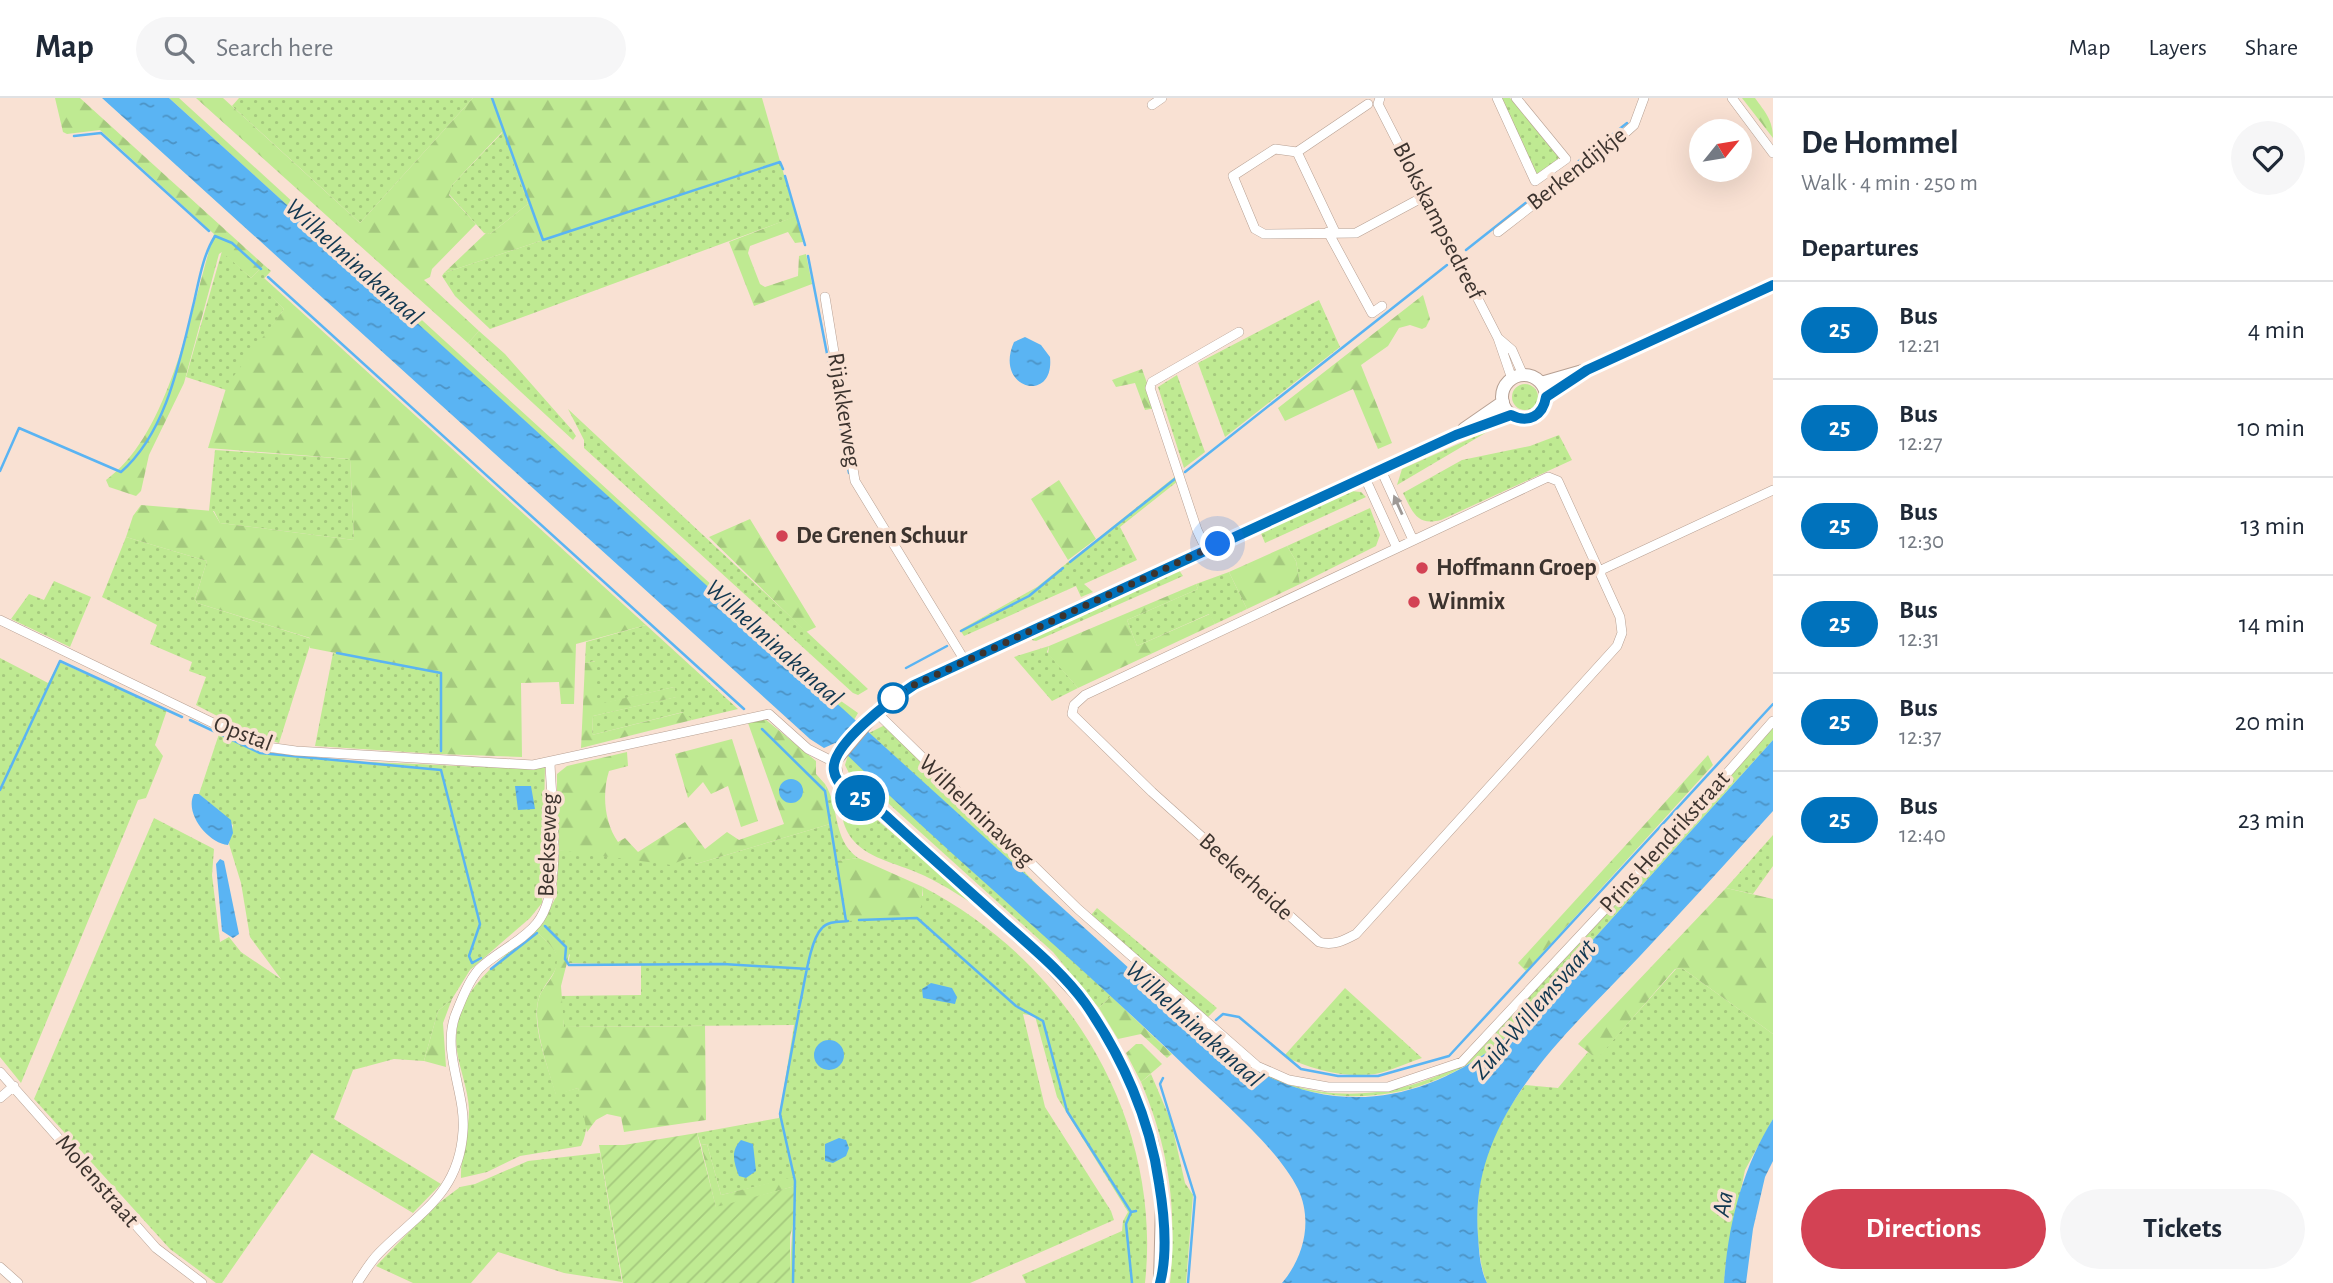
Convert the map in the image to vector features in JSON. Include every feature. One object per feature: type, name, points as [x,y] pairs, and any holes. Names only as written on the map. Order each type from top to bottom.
[{"type":"main road","points":[[1541,383],[1546,397],[1543,408],[1534,417],[1522,419],[1511,415],[1503,402],[1505,387],[1518,377],[1541,383],[1587,370],[1773,285]]},
{"type":"main road","points":[[1546,397],[1587,370]]},
{"type":"main road","points":[[1456,435],[1503,402]]},
{"type":"main road","points":[[1160,1283],[1162,1203],[1152,1143],[1134,1091],[1114,1050],[1085,1003],[1049,964],[887,817],[845,788],[836,779],[836,758],[876,712],[914,685],[1456,435],[1511,415]]},
{"type":"street","points":[[1152,105],[1161,98]]},
{"type":"street","points":[[1496,98],[1535,181],[1566,159],[1516,98]]},
{"type":"street","name":"Berkendijkje","points":[[1498,232],[1624,134],[1633,125],[1644,98]]},
{"type":"street","points":[[1732,98],[1773,153]]},
{"type":"street","points":[[1372,101],[1297,152],[1275,149],[1238,172],[1233,181],[1259,233],[1356,233],[1425,196]]},
{"type":"street","name":"Blokskampsedreef","points":[[1372,101],[1425,196],[1498,338],[1512,350],[1518,377]]},
{"type":"street","points":[[1297,152],[1331,232],[1372,313],[1382,306]]},
{"type":"street","name":"Rijakkerweg","points":[[825,297],[855,481],[965,661]]},
{"type":"street","points":[[1206,549],[1197,530],[1150,388],[1153,382],[1239,332]]},
{"type":"street","points":[[1381,470],[1413,540]]},
{"type":"street","name":"Beekerheide","points":[[1548,477],[1558,481],[1620,617],[1622,633],[1617,646],[1356,934],[1328,945],[1319,942],[1152,792],[1072,714],[1074,705],[1085,695],[1397,548],[1548,477]]},
{"type":"street","points":[[1365,478],[1397,548]]},
{"type":"street","points":[[1599,571],[1773,490]]},
{"type":"street","name":"Opstal","points":[[0,620],[267,747],[533,765],[550,762]]},
{"type":"street","name":"Wilhelminaweg","points":[[876,712],[1078,909]]},
{"type":"street","name":"Beekseweg","points":[[357,1283],[377,1254],[426,1210],[452,1179],[463,1131],[462,1105],[452,1054],[454,1019],[480,969],[537,924],[546,908],[552,873],[550,762],[769,714],[808,750],[836,758]]},
{"type":"street","name":"Prins Hendrikstraat","points":[[1078,909],[1257,1066],[1289,1080],[1328,1087],[1388,1087],[1452,1066],[1477,1048],[1773,721]]},
{"type":"street","name":"Molenstraat","points":[[0,1072],[156,1248],[202,1283]]},
{"type":"street","points":[[0,1098],[14,1086]]},
{"type":"street","points":[[0,1267],[18,1283]]},
{"type":"green space","points":[[55,98],[80,98],[264,265],[251,278],[222,252],[219,254],[184,383],[149,455],[141,491],[136,496],[109,487],[106,480],[128,459],[147,433],[162,401],[187,332],[214,234],[100,130],[67,134],[63,132]]},
{"type":"green space","points":[[169,98],[179,98],[831,694],[858,713],[854,720]]},
{"type":"green space","points":[[196,98],[223,98],[360,223],[473,98],[762,98],[780,161],[444,273],[486,233],[490,234],[528,204],[502,132],[452,185],[449,195],[476,224],[432,269],[430,277],[424,280],[479,331],[468,343]]},
{"type":"green space","points":[[239,98],[473,98],[360,223],[232,106]]},
{"type":"green space","points":[[1499,98],[1510,98],[1561,156],[1537,177]]},
{"type":"green space","points":[[1742,98],[1755,98],[1770,121],[1773,138]]},
{"type":"green space","points":[[503,132],[528,204],[490,234],[484,233],[449,194],[452,185]]},
{"type":"green space","points":[[780,161],[796,216],[490,329],[455,296],[442,276],[444,273]]},
{"type":"green space","points":[[796,216],[803,242],[795,243],[788,232],[750,246],[748,253],[760,284],[765,287],[798,276],[799,256],[806,254],[812,284],[754,306],[729,242]]},
{"type":"green space","points":[[222,251],[251,278],[264,265],[271,271],[259,284],[284,309],[226,390],[186,377]]},
{"type":"green space","points":[[264,278],[646,625],[576,644],[574,704],[561,704],[559,682],[521,683],[522,757],[438,754],[438,673],[310,648],[310,638],[197,603],[195,599],[207,561],[126,537],[133,516],[141,505],[213,511],[220,523],[354,540],[350,459],[208,448],[227,385],[284,309],[258,284]]},
{"type":"green space","points":[[1423,295],[1430,319],[1426,327],[1422,329],[1410,325],[1399,328],[1388,346],[1361,365],[1392,443],[1378,449],[1353,389],[1285,421],[1278,408]]},
{"type":"green space","points":[[1319,300],[1340,347],[1225,437],[1198,363]]},
{"type":"green space","points":[[479,331],[505,354],[572,430],[576,436],[573,440],[468,343]]},
{"type":"green space","points":[[1142,369],[1156,408],[1145,410],[1135,383],[1116,387],[1112,380]]},
{"type":"green space","points":[[1177,375],[1205,452],[1184,468],[1158,387]]},
{"type":"green space","points":[[1525,384],[1534,388],[1538,397],[1534,406],[1525,410],[1516,406],[1512,397],[1516,388]]},
{"type":"green space","points":[[568,409],[868,689],[858,695],[853,693],[584,448],[584,440]]},
{"type":"green space","points":[[1492,429],[1397,485],[1402,469]]},
{"type":"green space","points":[[1559,435],[1572,460],[1441,520],[1421,519],[1413,512],[1403,493],[1462,460],[1530,446]]},
{"type":"green space","points":[[215,450],[350,459],[354,540],[220,523],[214,511],[209,511]]},
{"type":"green space","points":[[1177,475],[1178,481],[1120,527],[1137,560],[1084,584],[1093,592],[1081,597],[1076,586],[964,636],[960,630],[1037,587]]},
{"type":"green space","points":[[1059,480],[1096,539],[1068,560],[1031,499]]},
{"type":"green space","points":[[1351,491],[1361,492],[1366,497],[1265,543],[1260,531]]},
{"type":"green space","points":[[1370,508],[1380,535],[1376,546],[1300,584],[1296,561],[1287,546]]},
{"type":"green space","points":[[750,519],[816,627],[806,632],[709,537]]},
{"type":"green space","points":[[126,537],[207,561],[195,599],[197,603],[312,639],[279,743],[256,736],[196,705],[206,677],[189,671],[192,662],[150,644],[157,625],[102,597]]},
{"type":"green space","points":[[1287,546],[1296,561],[1300,584],[1247,609],[1229,572]]},
{"type":"green space","points":[[1177,567],[1183,576],[1036,641],[1032,640],[1032,636]]},
{"type":"green space","points":[[1229,572],[1247,609],[1215,624],[1209,614],[1137,646],[1127,620],[1198,589],[1196,584]]},
{"type":"green space","points":[[54,581],[91,597],[70,647],[11,619],[29,594],[44,600]]},
{"type":"green space","points":[[1196,584],[1198,589],[1127,620],[1137,646],[1210,614],[1215,624],[1078,688],[1048,654],[1049,646]]},
{"type":"green space","points":[[646,625],[738,709],[692,720],[683,712],[592,735],[593,716],[676,697],[674,687],[593,706],[595,661],[585,663],[586,642]]},
{"type":"green space","points":[[1049,646],[1047,652],[1078,688],[1052,701],[1014,657]]},
{"type":"green space","points":[[333,653],[438,673],[438,754],[315,746]]},
{"type":"green space","points":[[0,658],[48,683],[59,662],[167,710],[155,745],[163,756],[146,798],[138,800],[21,1083],[0,1057]]},
{"type":"green space","points":[[596,661],[594,705],[674,687],[677,697],[593,716],[592,735],[684,712],[692,720],[581,748],[585,663]]},
{"type":"green space","points":[[765,719],[816,761],[816,774],[825,784],[830,824],[696,864],[692,856],[671,865],[557,850],[557,774],[567,766],[627,752],[628,766],[609,771],[605,789],[607,817],[618,842],[625,838],[638,852],[685,822],[705,849],[727,832],[739,840],[784,824],[748,723]]},
{"type":"green space","points":[[885,725],[1041,889],[869,733]]},
{"type":"green space","points":[[1773,725],[1773,740],[1500,1043],[1469,1064],[1437,1080],[1371,1096],[1338,1095],[1304,1090],[1270,1079],[1236,1062],[1291,1085],[1336,1093],[1358,1093],[1404,1087],[1447,1072],[1467,1061]]},
{"type":"green space","points":[[219,734],[261,750],[305,758],[507,768],[545,767],[542,903],[530,918],[470,970],[452,999],[438,1011],[424,1061],[394,1059],[353,1070],[334,1119],[441,1184],[413,1213],[312,1153],[222,1283],[216,1283],[170,1249],[34,1099],[154,818],[214,849],[212,875],[220,942],[229,937],[241,952],[281,979],[250,937],[241,883],[229,844],[233,825],[199,794]]},
{"type":"green space","points":[[732,739],[758,821],[741,827],[728,786],[711,794],[703,782],[688,798],[675,754]]},
{"type":"green space","points":[[848,755],[1111,996],[1099,1008],[1053,952],[888,803],[851,777],[845,765]]},
{"type":"green space","points":[[1708,755],[1713,765],[1526,971],[1518,963]]},
{"type":"green space","points":[[825,784],[844,842],[858,858],[838,861],[923,896],[923,887],[975,919],[1021,958],[1062,1002],[1095,1052],[1121,1106],[1138,1163],[1147,1222],[1145,1283],[1026,1283],[1022,1275],[1122,1231],[1128,1212],[1057,1097],[1035,1016],[1023,1014],[1045,1107],[1111,1211],[1114,1220],[970,1283],[790,1283],[793,1178],[721,1195],[707,1144],[701,1145],[697,1133],[779,1118],[794,1025],[564,1027],[560,996],[641,995],[641,965],[568,963],[570,955],[543,922],[557,895],[557,850],[693,855],[696,864],[830,824]]},
{"type":"green space","points":[[844,796],[856,802],[986,912],[933,880],[863,849],[847,830],[841,810]]},
{"type":"green space","points":[[1773,835],[1773,866],[1753,894],[1726,888]]},
{"type":"green space","points":[[858,858],[923,887],[921,907],[914,917],[848,921],[837,861]]},
{"type":"green space","points":[[1726,888],[1773,899],[1773,1034],[1682,968],[1675,969],[1597,1059],[1578,1044]]},
{"type":"green space","points":[[1097,908],[1217,1008],[1206,1019],[1091,915]]},
{"type":"green space","points":[[543,922],[570,951],[561,986],[564,1027],[705,1026],[706,1120],[624,1132],[621,1117],[607,1114],[596,1120],[587,1132],[578,1088],[556,1095],[537,1020],[539,998],[554,972],[557,960],[552,948],[534,930]]},
{"type":"green space","points":[[534,930],[553,948],[558,960],[555,971],[541,993],[537,1008],[541,1046],[556,1094],[578,1088],[586,1117],[584,1138],[581,1146],[520,1156],[487,1172],[461,1178],[469,1109],[457,1051],[461,1012],[479,981]]},
{"type":"green space","points":[[1682,968],[1773,1034],[1773,1119],[1745,1170],[1724,1283],[1487,1283],[1478,1241],[1478,1197],[1486,1158],[1512,1103],[1525,1085],[1558,1088],[1588,1052],[1597,1058],[1676,969]]},
{"type":"green space","points":[[1345,988],[1422,1058],[1381,1073],[1352,1075],[1317,1069],[1284,1056]]},
{"type":"green space","points":[[1111,996],[1172,1054],[1167,1058],[1141,1034],[1118,1039],[1099,1008]]},
{"type":"green space","points":[[452,999],[443,1023],[446,1067],[424,1061],[438,1011]]},
{"type":"green space","points":[[1136,1044],[1142,1044],[1162,1064],[1141,1082],[1126,1053]]},
{"type":"green space","points":[[1151,1074],[1171,1121],[1185,1183],[1193,1195],[1186,1283],[1170,1283],[1172,1205],[1169,1181],[1159,1132],[1141,1082]]},
{"type":"green space","points":[[697,1133],[716,1207],[795,1186],[795,1216],[790,1237],[790,1283],[623,1283],[599,1145],[624,1145]]},
{"type":"green space","points":[[707,1144],[721,1195],[793,1177],[795,1186],[716,1208],[701,1145]]},
{"type":"green space","points":[[600,1153],[622,1282],[564,1273],[498,1252],[471,1283],[413,1283],[376,1266],[431,1209],[460,1187],[475,1184],[528,1161]]},
{"type":"water","name":"Zuid-Willemsvaart","points":[[102,98],[169,98],[1196,1029],[1233,1057],[1270,1077],[1307,1091],[1345,1097],[1384,1095],[1422,1086],[1461,1068],[1500,1043],[1773,740],[1773,811],[1553,1048],[1527,1081],[1505,1116],[1489,1153],[1479,1193],[1479,1248],[1487,1283],[1282,1283],[1301,1250],[1305,1214],[1303,1201],[1289,1173],[1263,1141],[1143,1026],[835,743],[824,748],[810,739]]},
{"type":"water","points":[[1025,337],[1041,345],[1050,357],[1049,372],[1044,382],[1035,386],[1017,380],[1011,371],[1010,358],[1014,342]]},
{"type":"water","points":[[791,779],[802,786],[803,791],[796,802],[791,803],[780,796],[779,791],[786,780]]},
{"type":"water","points":[[515,786],[531,786],[535,809],[518,810]]},
{"type":"water","points":[[194,794],[199,794],[231,820],[233,833],[228,845],[213,839],[200,826],[192,810]]},
{"type":"water","points":[[220,859],[224,861],[239,934],[233,938],[222,931],[216,864]]},
{"type":"water","points":[[931,983],[952,988],[957,997],[955,1004],[923,998],[922,989]]},
{"type":"water","points":[[829,1040],[840,1044],[844,1055],[840,1066],[829,1070],[818,1066],[814,1055],[818,1044]]},
{"type":"water","points":[[1773,1119],[1773,1161],[1765,1177],[1753,1229],[1746,1283],[1724,1283],[1738,1198],[1753,1158]]},
{"type":"water","points":[[839,1138],[846,1140],[849,1148],[846,1156],[833,1163],[825,1161],[825,1144]]},
{"type":"water","points":[[741,1140],[753,1144],[756,1171],[746,1178],[739,1176],[735,1162],[735,1148]]},
{"type":"waterway","points":[[492,98],[543,240],[780,162],[783,169]]},
{"type":"waterway","points":[[1466,250],[1627,123]]},
{"type":"waterway","points":[[74,136],[101,133],[209,231]]},
{"type":"waterway","points":[[785,176],[805,245]]},
{"type":"waterway","points":[[0,471],[19,428],[121,472],[137,456],[161,416],[177,370],[207,251],[215,236],[232,243],[261,269]]},
{"type":"waterway","points":[[808,256],[837,405]]},
{"type":"waterway","points":[[1185,472],[1447,265]]},
{"type":"waterway","points":[[268,277],[744,709]]},
{"type":"waterway","points":[[838,414],[849,473]]},
{"type":"waterway","points":[[1070,562],[1176,478]]},
{"type":"waterway","points":[[961,631],[1029,596],[1063,568]]},
{"type":"waterway","points":[[906,668],[947,646]]},
{"type":"waterway","points":[[337,653],[441,673],[441,751]]},
{"type":"waterway","points":[[0,790],[60,661],[182,717]]},
{"type":"waterway","name":"Wilhelminakanaal","points":[[1216,1020],[1223,1014],[1239,1017],[1301,1069],[1338,1076],[1378,1076],[1449,1056],[1773,704]]},
{"type":"waterway","points":[[190,720],[260,753],[441,770],[480,924],[469,956],[472,963],[481,958]]},
{"type":"waterway","points":[[762,729],[825,791],[846,921]]},
{"type":"waterway","points":[[859,920],[917,918],[1016,1006],[1043,1021],[1067,1111],[1131,1212]]},
{"type":"waterway","points":[[799,1008],[817,934],[827,924],[848,921]]},
{"type":"waterway","points":[[545,926],[566,947],[565,959],[569,965],[723,964],[809,969]]},
{"type":"waterway","points":[[491,969],[537,933]]},
{"type":"waterway","points":[[793,1283],[795,1181],[780,1114],[799,1011]]},
{"type":"waterway","points":[[1163,1078],[1160,1084],[1195,1197],[1188,1283]]},
{"type":"waterway","points":[[1132,1283],[1126,1224],[1131,1212],[1136,1211]]},
{"type":"bus line","name":"25","points":[[1160,1283],[1162,1203],[1158,1173],[1152,1143],[1134,1091],[1114,1050],[1085,1003],[1049,964],[878,809],[836,779],[834,762],[837,754],[876,712],[914,685],[1456,435],[1511,415],[1522,419],[1534,417],[1541,412],[1546,397],[1587,370],[1773,285]]},
{"type":"place","name":"De Grenen Schuur","points":[[782,536]]},
{"type":"place","name":"Hoffmann Groep","points":[[1422,568]]},
{"type":"place","name":"Winmix","points":[[1414,602]]},
{"type":"route","points":[[893,698],[914,685],[1218,544]]},
{"type":"water label","name":"Aa","points":[[1723,1204]]}]
